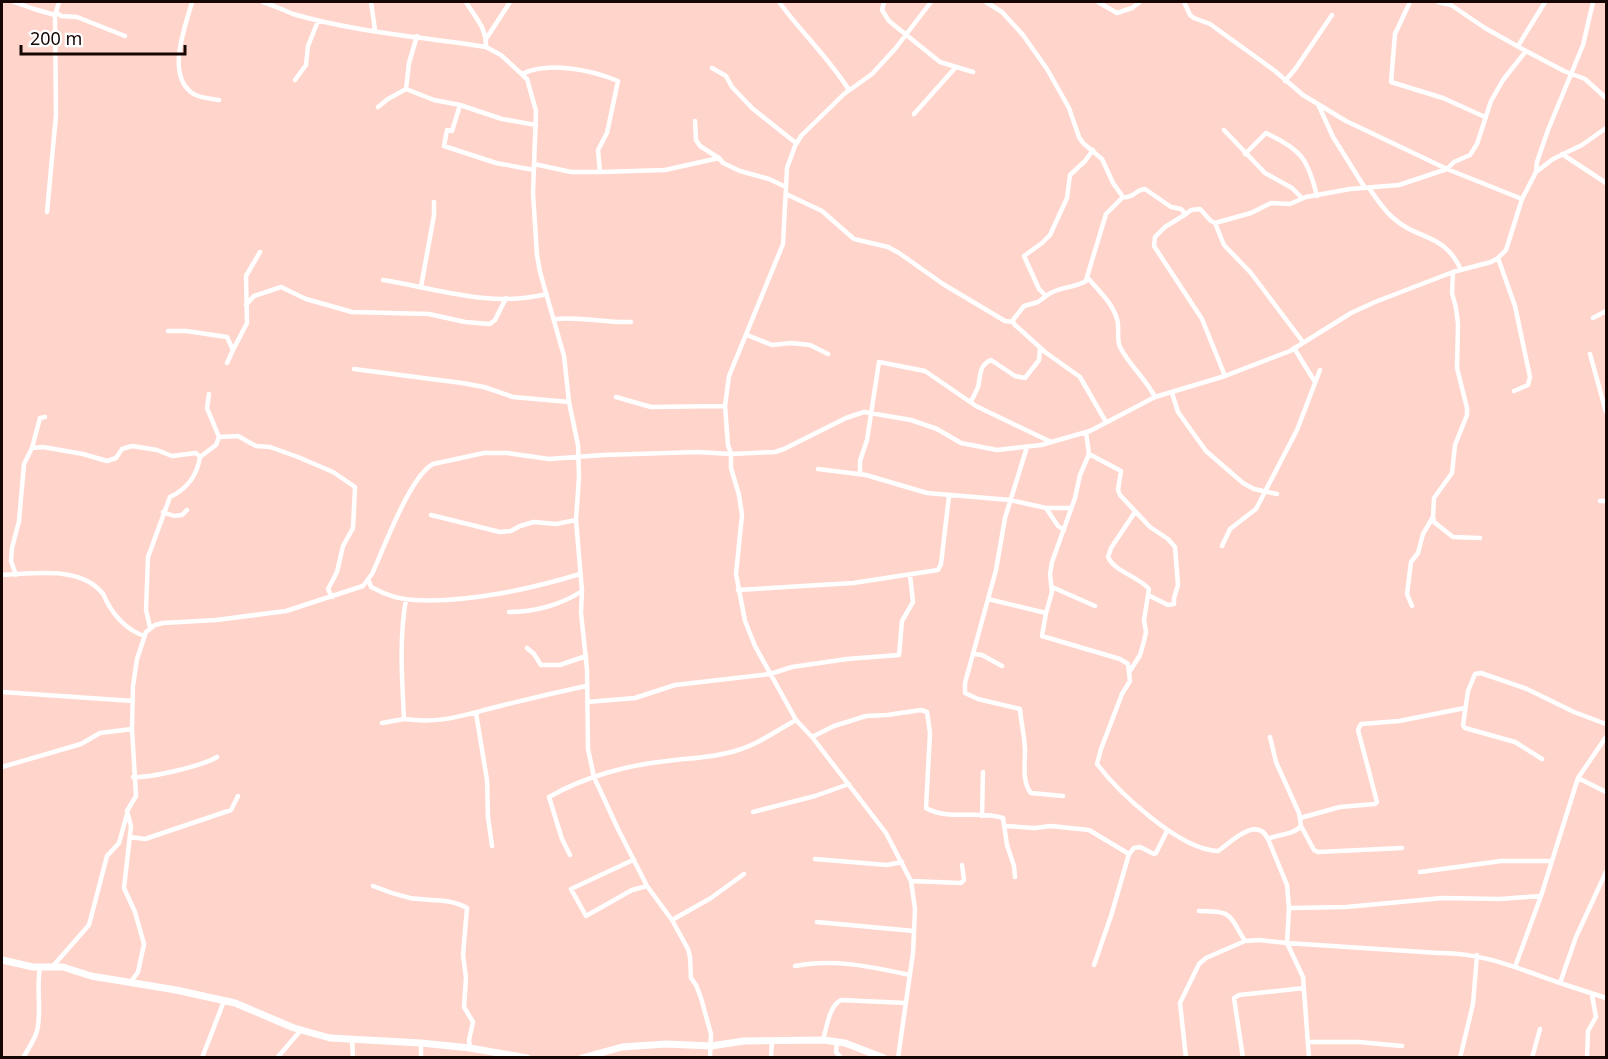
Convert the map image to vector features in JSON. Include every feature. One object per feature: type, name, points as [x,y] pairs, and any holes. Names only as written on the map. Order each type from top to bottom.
[{"type":"street","points":[[14,2],[60,16],[77,17],[125,36]]},
{"type":"street","points":[[47,212],[56,115],[56,14],[59,2]]},
{"type":"street","points":[[192,2],[178,56],[182,84],[194,95],[219,100]]},
{"type":"street","points":[[263,2],[318,21],[486,47],[501,55],[527,79],[533,96],[536,125],[533,193],[537,255],[564,356],[569,402],[578,445],[579,477],[576,520],[582,591],[581,613],[586,656],[588,749],[594,777],[633,860],[688,949],[691,978],[701,998],[711,1034],[710,1058]]},
{"type":"street","points":[[371,2],[375,30]]},
{"type":"street","points":[[466,2],[480,23],[486,39],[486,47]]},
{"type":"street","points":[[486,39],[510,2]]},
{"type":"street","points":[[779,2],[799,30],[841,76],[849,90]]},
{"type":"street","points":[[884,2],[882,10],[890,21],[940,62],[973,72]]},
{"type":"street","points":[[898,1058],[914,931],[915,909],[912,881],[886,833],[812,737],[796,720],[755,646],[745,621],[736,573],[742,515],[731,468],[725,406],[729,376],[783,244],[786,187],[790,156],[796,143],[849,90],[872,74],[931,2]]},
{"type":"street","points":[[986,2],[1002,12],[1023,35],[1047,69],[1069,108],[1079,137],[1106,166],[1113,183],[1123,197]]},
{"type":"street","points":[[1098,2],[1117,13],[1132,8],[1140,2]]},
{"type":"street","points":[[1184,2],[1190,15],[1218,30],[1285,81],[1346,121],[1447,169],[1522,199]]},
{"type":"street","points":[[1410,2],[1395,34],[1391,82],[1443,98],[1485,117]]},
{"type":"street","points":[[1438,2],[1451,5],[1485,28],[1526,51],[1585,79],[1606,98]]},
{"type":"street","points":[[1518,46],[1545,2]]},
{"type":"street","points":[[53,966],[89,925],[107,856],[118,843],[129,805],[136,796],[133,777],[133,701],[137,659],[144,636],[150,627],[163,623],[216,620],[286,611],[363,586],[369,581],[412,487],[426,468],[433,464],[484,453],[507,453],[549,459],[698,452],[731,454],[775,452],[857,413],[871,412],[911,420],[937,429],[961,443],[997,450],[1027,447],[1086,432],[1155,397],[1225,376],[1294,348],[1375,302],[1453,272],[1491,262],[1506,250],[1522,199],[1536,172],[1544,141],[1583,45],[1593,2]]},
{"type":"street","points":[[1285,81],[1332,15]]},
{"type":"street","points":[[296,80],[306,65],[308,46],[318,21]]},
{"type":"street","points":[[406,89],[409,63],[417,36]]},
{"type":"street","points":[[1215,224],[1251,213],[1271,203],[1290,204],[1302,198],[1399,185],[1447,169],[1454,162],[1470,155],[1477,144],[1485,117],[1503,80],[1526,51]]},
{"type":"street","points":[[522,74],[533,69],[574,68],[618,81],[607,133],[598,150],[600,172]]},
{"type":"street","points":[[712,68],[726,76],[732,87],[753,109],[796,143]]},
{"type":"street","points":[[914,114],[955,68]]},
{"type":"street","points":[[406,89],[434,100],[460,105],[502,119],[536,125]]},
{"type":"street","points":[[378,107],[406,89]]},
{"type":"street","points":[[1318,104],[1333,137],[1367,188],[1393,218],[1443,244],[1454,255],[1461,270]]},
{"type":"street","points":[[460,105],[452,131],[447,130],[444,146],[496,163],[534,170]]},
{"type":"street","points":[[695,121],[697,143],[723,163],[786,187]]},
{"type":"street","points":[[1536,172],[1553,159],[1582,145],[1606,128]]},
{"type":"street","points":[[1224,130],[1265,173],[1292,188],[1302,198]]},
{"type":"street","points":[[1245,154],[1266,133],[1280,139],[1297,150],[1305,160],[1312,175],[1317,196]]},
{"type":"street","points":[[1046,296],[1039,289],[1024,256],[1050,235],[1067,198],[1070,175],[1093,150]]},
{"type":"street","points":[[1562,154],[1606,183]]},
{"type":"street","points":[[534,164],[571,172],[665,170],[719,158]]},
{"type":"street","points":[[1013,322],[1024,306],[1038,302],[1054,290],[1080,285],[1086,281],[1106,214],[1123,197],[1145,189],[1186,214]]},
{"type":"street","points":[[786,194],[822,211],[854,239],[888,247],[1005,321],[1013,322],[1040,348],[1080,377],[1106,422]]},
{"type":"street","points":[[421,287],[434,215],[434,202]]},
{"type":"street","points":[[1225,376],[1202,319],[1154,246],[1155,237],[1165,227],[1191,210],[1197,208],[1215,224],[1224,245],[1251,273],[1303,342]]},
{"type":"street","points":[[227,363],[246,323],[246,276],[260,252]]},
{"type":"street","points":[[1498,258],[1515,306],[1530,377],[1528,385],[1514,392]]},
{"type":"street","points":[[1453,272],[1452,292],[1458,324],[1457,368],[1467,415],[1455,445],[1452,473],[1434,498],[1433,517],[1434,522],[1453,537],[1480,538]]},
{"type":"street","points":[[1087,277],[1112,308],[1118,320],[1120,347],[1144,378],[1155,397]]},
{"type":"street","points":[[383,280],[473,298],[547,294]]},
{"type":"street","points":[[246,305],[254,296],[281,287],[306,299],[352,312],[429,314],[465,322],[490,324],[495,320],[506,298]]},
{"type":"street","points":[[1593,318],[1606,311]]},
{"type":"street","points":[[555,319],[583,318],[604,322],[631,322]]},
{"type":"street","points":[[168,332],[186,331],[227,337],[233,350]]},
{"type":"street","points":[[747,335],[772,345],[790,343],[810,345],[828,354]]},
{"type":"street","points":[[971,402],[979,386],[979,373],[986,363],[991,360],[1016,376],[1025,378],[1039,360],[1040,348]]},
{"type":"street","points":[[1294,348],[1315,381]]},
{"type":"street","points":[[1590,354],[1606,412]]},
{"type":"street","points":[[860,474],[860,461],[867,440],[879,362],[925,371],[971,402],[1051,442]]},
{"type":"street","points":[[354,369],[473,385],[513,397],[569,402]]},
{"type":"street","points":[[1222,546],[1230,529],[1256,509],[1297,430],[1320,370]]},
{"type":"street","points":[[1599,382],[1606,381]]},
{"type":"street","points":[[1172,393],[1178,412],[1206,451],[1243,483],[1264,492],[1277,494]]},
{"type":"street","points":[[150,627],[146,610],[147,562],[163,512],[170,497],[180,492],[190,482],[198,470],[200,457],[216,445],[219,437],[207,408],[209,394]]},
{"type":"street","points":[[616,397],[651,407],[725,406]]},
{"type":"street","points":[[16,575],[11,561],[19,521],[24,464],[32,448],[40,418],[45,417]]},
{"type":"street","points":[[1086,432],[1089,454],[1080,475],[1050,574],[1052,587],[1042,636],[1120,659],[1128,664],[1130,681],[1122,694],[1097,764],[1132,801],[1167,831],[1212,851],[1218,851],[1248,829],[1258,829],[1265,833],[1287,885],[1289,908],[1287,943],[1303,977],[1309,1058]]},
{"type":"street","points":[[219,437],[238,436],[256,446],[270,447],[298,457],[333,472],[356,488],[355,520],[342,546],[336,575],[328,589],[332,597]]},
{"type":"street","points":[[32,448],[43,447],[107,461],[116,458],[122,448],[132,446],[156,450],[172,456],[196,453],[200,457]]},
{"type":"street","points":[[1027,447],[1000,537],[996,570],[965,683],[965,693],[978,699],[1020,709],[1027,788],[1031,793],[1063,796]]},
{"type":"street","points":[[1089,454],[1121,471],[1118,490],[1120,495],[1150,527],[1168,539],[1175,547],[1175,565],[1178,576],[1174,604],[1168,605],[1149,595]]},
{"type":"street","points":[[818,469],[860,474],[927,493],[1010,500],[1046,508],[1071,508]]},
{"type":"street","points":[[738,590],[853,584],[939,570],[949,496]]},
{"type":"street","points":[[1600,501],[1606,501]]},
{"type":"street","points":[[1046,508],[1058,526],[1064,530]]},
{"type":"street","points":[[163,512],[174,516],[182,515],[186,510]]},
{"type":"street","points":[[1130,671],[1140,655],[1144,641],[1146,632],[1144,620],[1149,589],[1143,582],[1111,563],[1108,557],[1110,548],[1135,512]]},
{"type":"street","points":[[431,515],[500,532],[511,531],[534,522],[556,524],[576,520]]},
{"type":"street","points":[[1412,606],[1407,594],[1411,562],[1418,553],[1423,534],[1433,517]]},
{"type":"street","points":[[2,575],[57,574],[82,579],[104,594],[108,604],[126,627],[144,636]]},
{"type":"street","points":[[369,581],[371,587],[376,590],[406,599],[434,600],[542,585],[580,574]]},
{"type":"street","points":[[587,702],[621,700],[685,683],[771,674],[792,667],[847,659],[899,655],[902,621],[914,602],[910,575]]},
{"type":"street","points":[[1052,587],[1095,606]]},
{"type":"street","points":[[509,612],[551,605],[568,600],[582,591]]},
{"type":"street","points":[[404,719],[401,658],[406,599]]},
{"type":"street","points":[[988,599],[1046,613]]},
{"type":"street","points":[[527,648],[541,665],[560,665],[586,656]]},
{"type":"street","points":[[974,654],[982,655],[1002,666]]},
{"type":"street","points":[[1542,759],[1515,742],[1465,728],[1463,725],[1468,691],[1475,674],[1480,673],[1527,689],[1588,718],[1606,724]]},
{"type":"street","points":[[382,723],[404,719],[424,722],[445,720],[586,686]]},
{"type":"street","points":[[2,692],[133,701]]},
{"type":"street","points":[[1300,818],[1340,807],[1377,802],[1358,730],[1361,724],[1399,722],[1465,708]]},
{"type":"street","points":[[812,737],[834,726],[866,716],[921,710],[927,712],[930,733],[926,808],[932,811],[1000,816],[1005,826],[1015,877]]},
{"type":"street","points":[[476,713],[487,780],[492,846]]},
{"type":"street","points":[[570,855],[562,839],[549,797],[594,777],[667,761],[691,760],[733,752],[752,746],[796,720]]},
{"type":"street","points":[[2,767],[81,744],[100,733],[132,729]]},
{"type":"street","points":[[1270,737],[1276,762],[1300,818],[1301,826],[1314,850],[1318,852],[1402,848]]},
{"type":"street","points":[[1515,967],[1541,896],[1550,861],[1578,778],[1606,737]]},
{"type":"street","points":[[133,777],[148,778],[162,772],[207,764],[217,757]]},
{"type":"street","points":[[982,816],[983,772]]},
{"type":"street","points":[[1578,778],[1606,792]]},
{"type":"street","points":[[753,812],[815,796],[849,784]]},
{"type":"street","points":[[130,837],[145,839],[231,810],[238,796]]},
{"type":"street","points":[[127,814],[131,826],[124,888],[135,912],[144,944],[138,972],[130,982]]},
{"type":"street","points":[[1005,826],[1035,828],[1051,826],[1089,830],[1129,854]]},
{"type":"street","points":[[1268,839],[1274,835],[1296,831],[1301,826]]},
{"type":"street","points":[[1094,965],[1129,854],[1134,848],[1140,847],[1156,853],[1167,831]]},
{"type":"street","points":[[815,859],[887,865],[902,862]]},
{"type":"street","points":[[633,860],[572,889],[586,916],[632,890],[647,886]]},
{"type":"street","points":[[1420,872],[1502,861],[1550,861]]},
{"type":"street","points":[[912,881],[961,883],[965,876],[962,865]]},
{"type":"street","points":[[1560,983],[1576,937],[1606,872]]},
{"type":"street","points":[[672,920],[711,898],[744,874]]},
{"type":"street","points":[[373,886],[393,894],[453,902],[467,908],[463,955],[466,991],[464,1006],[472,1022],[470,1048]]},
{"type":"street","points":[[1289,908],[1346,907],[1443,898],[1500,899],[1541,896]]},
{"type":"street","points":[[1199,911],[1222,911],[1228,914],[1245,941]]},
{"type":"street","points":[[817,922],[914,931]]},
{"type":"street","points":[[1186,1058],[1180,1004],[1199,964],[1206,958],[1245,941],[1259,940],[1438,953],[1459,952],[1477,955],[1606,998]]},
{"type":"street","points":[[65,954],[68,968]]},
{"type":"street","points":[[1460,1058],[1473,1004],[1477,955]]},
{"type":"street","points":[[2,960],[40,968],[53,966],[68,968],[91,976],[176,990],[235,1003],[301,1030],[330,1038],[422,1043],[470,1048],[527,1058]]},
{"type":"street","points":[[795,966],[835,963],[910,975]]},
{"type":"street","points":[[23,1058],[38,1028],[40,968]]},
{"type":"street","points":[[1243,1058],[1234,998],[1239,995],[1304,988]]},
{"type":"street","points":[[1587,1058],[1588,1031],[1596,1017],[1592,995]]},
{"type":"street","points":[[823,1040],[836,1002],[841,1000],[906,1003]]},
{"type":"street","points":[[202,1058],[224,1001]]},
{"type":"street","points":[[1532,1058],[1540,1029]]},
{"type":"street","points":[[278,1058],[301,1030]]},
{"type":"street","points":[[352,1039],[353,1058]]},
{"type":"street","points":[[771,1058],[772,1040]]},
{"type":"street","points":[[582,1058],[622,1047],[666,1044],[711,1046],[772,1040],[837,1041],[884,1058]]},
{"type":"street","points":[[837,1041],[836,1052],[841,1058]]},
{"type":"street","points":[[1309,1042],[1359,1042],[1402,1046]]},
{"type":"street","points":[[421,1058],[422,1043]]}]
